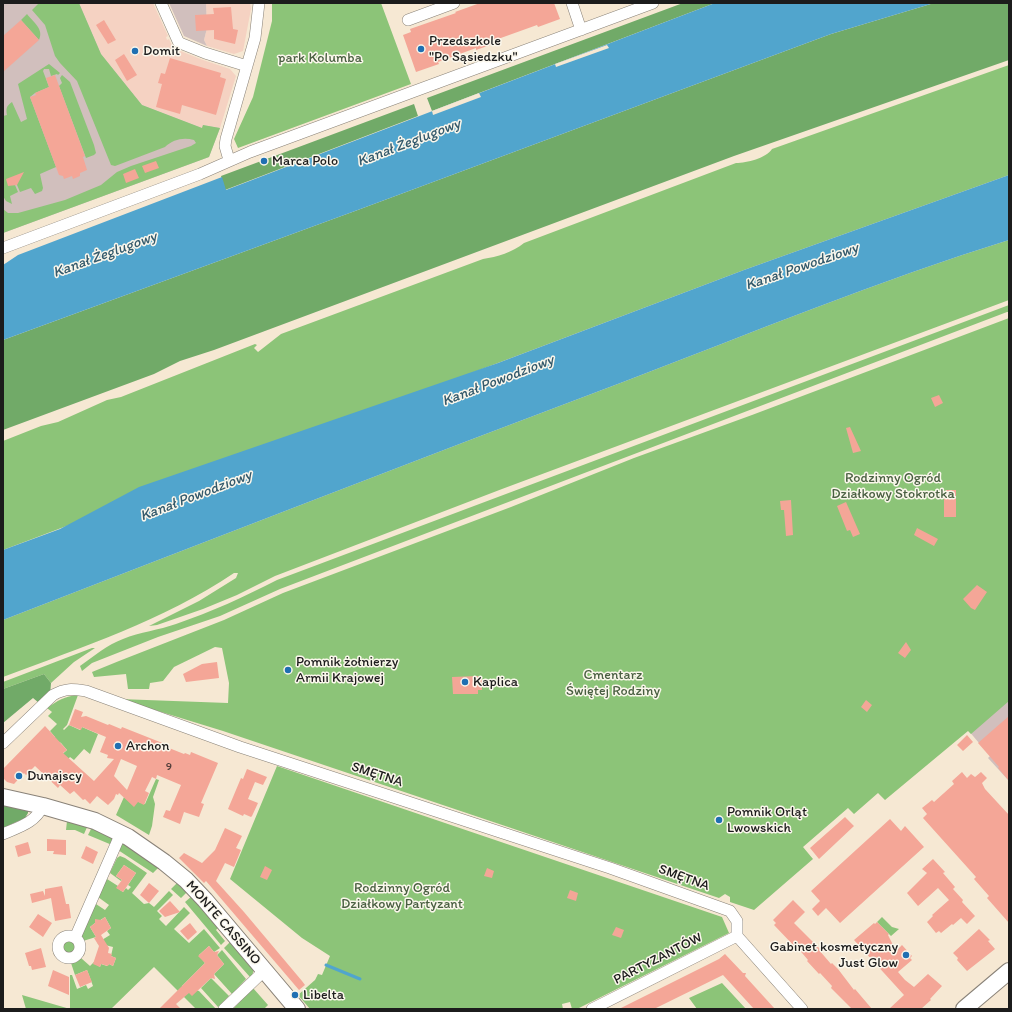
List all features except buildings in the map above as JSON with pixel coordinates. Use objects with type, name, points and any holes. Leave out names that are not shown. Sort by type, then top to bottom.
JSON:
[{"type":"street","points":[[161,3],[180,43],[205,53],[247,66]]},
{"type":"street","points":[[229,160],[225,146],[226,139],[255,38],[259,3]]},
{"type":"street","points":[[408,20],[429,7],[453,3]]},
{"type":"street","points":[[572,3],[581,30]]},
{"type":"street","points":[[3,248],[200,174],[229,160],[653,3]]},
{"type":"street","name":"SMĘTNA","points":[[3,743],[53,695],[63,690],[73,689],[96,694],[240,747],[610,868],[730,911],[737,921],[737,936]]},
{"type":"street","name":"MONTE CASSINO","points":[[3,797],[43,806],[95,821],[121,833],[164,862],[186,880],[205,900],[297,1009]]},
{"type":"street","points":[[3,834],[34,819],[40,813],[43,806]]},
{"type":"street","points":[[74,938],[121,833]]},
{"type":"street","points":[[737,936],[802,1009]]},
{"type":"street","name":"PARTYZANTÓW","points":[[592,1009],[737,936]]},
{"type":"street","points":[[224,1009],[264,971]]},
{"type":"street","points":[[964,1009],[1009,971]]},
{"type":"shaded area","points":[[3,3],[79,3],[101,54],[142,105],[202,128],[203,125],[220,128],[209,157],[3,233]]},
{"type":"shaded area","points":[[79,3],[153,3],[168,36],[166,37],[167,40],[169,39],[173,48],[230,69],[236,76],[220,128],[204,125],[202,128],[142,105],[101,54]]},
{"type":"shaded area","points":[[169,3],[206,3],[207,28],[204,40],[207,46],[184,36]]},
{"type":"shaded area","points":[[250,3],[251,9],[243,51],[234,54],[207,46],[204,40],[207,28],[206,4]]},
{"type":"shaded area","points":[[1009,695],[1009,781],[988,758],[990,756],[968,730]]},
{"type":"green space","points":[[39,3],[79,3],[101,54],[142,105],[202,128],[203,125],[220,128],[209,157],[3,233],[3,209],[8,213],[18,213],[65,200],[101,185],[117,172],[196,143],[194,140],[190,139],[179,139],[165,147],[115,166],[111,165],[77,81],[55,56],[45,25],[32,10]]},
{"type":"green space","name":"park Kolumba","points":[[272,3],[381,3],[411,84],[238,148],[234,139],[253,97],[272,21]]},
{"type":"green space","points":[[683,3],[715,3],[432,111],[427,98]]},
{"type":"green space","points":[[934,3],[1009,3],[1009,60],[734,156],[214,350],[180,361],[154,374],[3,430],[3,340],[831,34]]},
{"type":"green space","points":[[27,14],[39,29],[39,40],[21,20]]},
{"type":"green space","points":[[49,64],[60,73],[58,75],[51,76],[49,69],[44,69],[43,71],[49,87],[35,93],[30,97],[56,167],[40,174],[43,188],[42,191],[35,194],[31,188],[20,192],[17,185],[15,185],[18,192],[10,196],[12,204],[6,201],[3,196],[3,116],[7,115],[7,108],[12,102],[21,122],[27,119],[18,84]]},
{"type":"green space","points":[[1009,65],[1009,175],[744,270],[3,550],[3,441],[41,426],[58,422],[107,400],[121,397],[255,344],[257,345],[254,348],[258,352],[281,334],[483,259],[505,254],[524,243],[736,163],[756,159],[765,155],[772,149]]},
{"type":"green space","points":[[62,75],[70,82],[94,145],[96,153],[86,158],[59,86],[62,83],[60,78]]},
{"type":"green space","points":[[414,104],[418,116],[225,190],[221,176]]},
{"type":"green space","points":[[1009,240],[1009,300],[502,489],[275,576],[237,595],[203,609],[157,625],[149,626],[199,601],[236,578],[238,573],[234,573],[207,590],[151,619],[92,644],[3,677],[3,620],[390,470],[815,308],[911,273]]},
{"type":"green space","points":[[1009,305],[1009,312],[280,589],[220,616],[158,637],[92,663],[82,671],[80,666],[117,641],[189,619],[227,604],[277,580]]},
{"type":"green space","points":[[1009,318],[1009,701],[971,734],[968,731],[885,800],[878,793],[854,814],[848,808],[803,847],[813,859],[754,910],[730,902],[730,897],[725,894],[719,898],[223,731],[119,699],[228,703],[229,683],[222,648],[215,647],[174,667],[163,681],[150,683],[149,689],[128,689],[126,674],[94,677],[92,672],[224,620],[283,593],[511,507],[634,458]]},
{"type":"green space","points":[[95,648],[74,662],[51,683],[44,674],[3,689],[3,682]]},
{"type":"green space","points":[[44,674],[51,683],[50,695],[39,703],[33,698],[3,723],[3,689]]},
{"type":"green space","points":[[78,695],[67,725],[63,729],[64,730],[69,725],[80,730],[82,727],[98,734],[90,754],[84,749],[74,760],[70,757],[64,764],[58,758],[67,750],[61,743],[54,739],[55,737],[50,731],[57,724],[48,716],[52,712],[47,708],[61,699]]},
{"type":"green space","name":"Rodzinny Ogród Działkowy Partyzant","points":[[277,766],[722,917],[729,933],[577,1009],[572,1009],[570,1002],[562,1004],[563,1009],[310,1009],[298,995],[315,980],[318,974],[322,975],[330,956],[302,938],[230,879]]},
{"type":"green space","points":[[156,779],[159,780],[153,797],[155,804],[152,826],[149,835],[116,815],[124,797],[145,804]]},
{"type":"green space","points":[[3,802],[28,810],[28,813],[25,818],[3,828]]},
{"type":"green space","points":[[67,821],[88,825],[84,834],[75,830],[66,830]]},
{"type":"green space","points":[[92,827],[112,838],[112,845],[88,835]]},
{"type":"green space","points":[[122,844],[125,844],[160,866],[153,873],[118,850]]},
{"type":"green space","points":[[120,856],[147,873],[132,893],[144,904],[149,903],[154,907],[169,891],[173,895],[157,911],[162,916],[159,919],[166,926],[184,907],[190,913],[174,929],[189,943],[204,929],[220,948],[214,952],[209,946],[199,955],[205,963],[182,986],[199,991],[216,1009],[196,1009],[154,967],[111,1009],[70,1009],[70,975],[72,975],[77,989],[86,985],[88,989],[93,986],[87,970],[75,975],[71,963],[81,958],[90,966],[94,962],[98,963],[97,965],[100,967],[101,964],[107,966],[109,964],[113,966],[116,958],[111,956],[113,947],[97,943],[110,935],[107,931],[111,928],[105,917],[99,921],[96,920],[90,927],[96,937],[83,941],[81,935],[96,904],[105,910],[109,905],[98,897],[107,879],[118,886],[117,888],[123,892],[126,888],[128,890],[131,887],[128,885],[136,873],[124,865],[116,876],[122,880],[121,881],[110,873],[117,858]]},
{"type":"green space","points":[[178,882],[188,891],[181,898],[171,889]]},
{"type":"green space","points":[[192,896],[219,927],[216,930],[225,941],[221,945],[185,902]]},
{"type":"green space","points":[[882,917],[892,927],[899,929],[891,936],[877,922]]},
{"type":"green space","points":[[69,940],[74,942],[76,947],[74,952],[69,954],[64,952],[62,947],[64,942]]},
{"type":"green space","points":[[231,941],[254,969],[252,976],[250,977],[224,948]]},
{"type":"green space","points":[[222,950],[246,979],[232,994],[214,974],[224,964],[217,955]]},
{"type":"green space","points":[[211,978],[229,996],[218,1007],[201,988]]},
{"type":"green space","points":[[722,983],[746,1009],[697,1009],[689,998]]},
{"type":"green space","points":[[253,988],[268,1005],[264,1009],[233,1009]]},
{"type":"green space","points":[[22,995],[70,1009],[26,1009]]},
{"type":"water","name":"Kanał Żeglugowy","points":[[715,3],[934,3],[831,34],[3,340],[3,265],[18,255],[222,177],[226,190]]},
{"type":"water","name":"Kanał Powodziowy","points":[[1009,175],[1009,240],[911,273],[815,308],[390,470],[3,620],[3,550],[60,529],[139,487],[498,363],[744,270]]},
{"type":"pier","points":[[607,45],[609,48],[556,67],[555,64]]},
{"type":"pier","points":[[479,93],[481,97],[433,115],[432,111]]},
{"type":"waterway","points":[[326,965],[360,979]]},
{"type":"place","name":"Przedszkole \"Po Sąsiedzku\"","points":[[421,49]]},
{"type":"place","name":"Domit","points":[[135,51]]},
{"type":"place","name":"Marca Polo","points":[[264,161]]},
{"type":"place","name":"Pomnik żołnierzy Armii Krajowej","points":[[288,670]]},
{"type":"place","name":"Kaplica","points":[[465,682]]},
{"type":"place","name":"Archon","points":[[118,746]]},
{"type":"place","name":"Dunajscy","points":[[19,776]]},
{"type":"place","name":"Pomnik Orląt Lwowskich","points":[[719,820]]},
{"type":"place","name":"Gabinet kosmetyczny Just Glow","points":[[906,955]]},
{"type":"place","name":"Libelta","points":[[295,995]]},
{"type":"park label","name":"Rodzinny Ogród Działkowy Stokrotka","points":[[893,486]]},
{"type":"park label","name":"Cmentarz Świętej Rodziny","points":[[613,684]]}]
